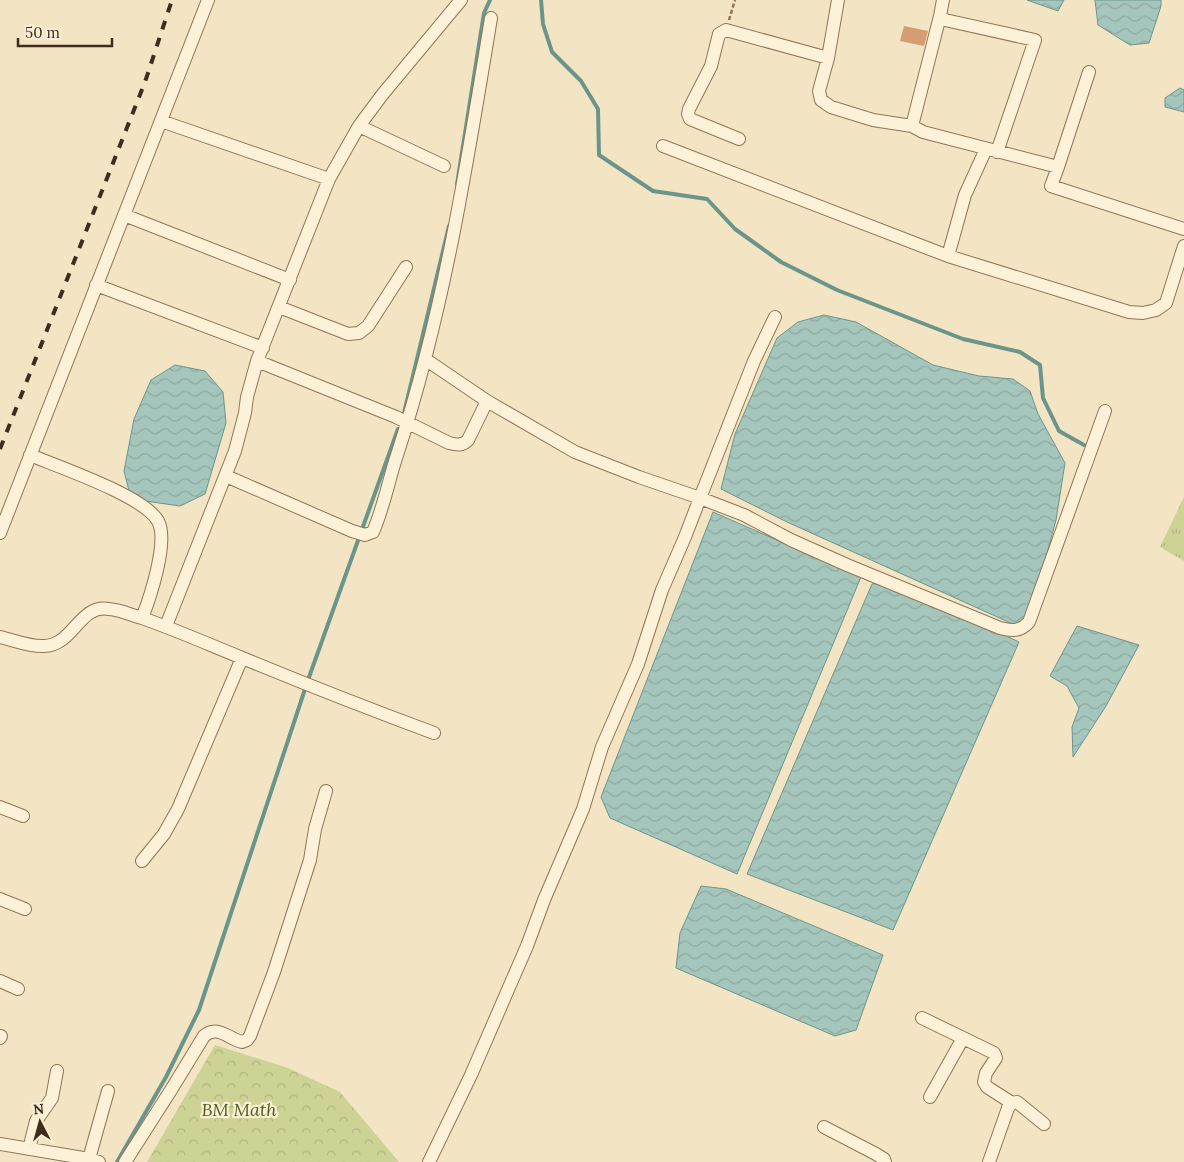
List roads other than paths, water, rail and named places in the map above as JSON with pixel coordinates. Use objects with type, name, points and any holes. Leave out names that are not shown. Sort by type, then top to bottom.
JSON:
[{"type":"street","points":[[0,533],[208,0]]},
{"type":"street","points":[[166,626],[226,476],[241,431],[247,397],[257,362],[329,179],[359,126],[382,95],[461,0]]},
{"type":"street","points":[[838,0],[828,58],[819,91],[821,100],[825,104],[831,108],[873,120],[912,126],[923,132],[1058,167]]},
{"type":"street","points":[[912,126],[940,16],[942,0]]},
{"type":"street","points":[[940,16],[944,20],[1035,40],[991,150],[965,195],[948,256]]},
{"type":"street","points":[[226,476],[362,534],[371,534],[374,529],[403,421],[426,359],[472,136],[491,18]]},
{"type":"street","points":[[739,140],[690,119],[688,114],[711,66],[718,34],[726,30],[828,58]]},
{"type":"street","points":[[1089,72],[1052,186],[1184,229]]},
{"type":"street","points":[[161,121],[329,179]]},
{"type":"street","points":[[359,126],[444,166]]},
{"type":"street","points":[[663,146],[948,256],[1129,312],[1143,313],[1156,310],[1166,303],[1184,246]]},
{"type":"street","points":[[124,215],[290,280]]},
{"type":"street","points":[[279,307],[348,334],[359,333],[368,326],[406,267]]},
{"type":"street","points":[[96,285],[263,348]]},
{"type":"street","points":[[429,1162],[527,946],[544,900],[583,809],[602,748],[638,664],[662,590],[685,537],[754,361],[775,318]]},
{"type":"street","points":[[426,359],[487,401],[575,452],[638,478],[700,498],[744,515],[791,540],[847,565],[1000,628],[1016,630],[1025,627],[1029,622],[1105,411]]},
{"type":"street","points":[[257,362],[403,421],[449,443],[463,444],[468,440],[487,401]]},
{"type":"street","points":[[30,455],[96,481],[149,509],[159,523],[161,539],[160,558],[150,598],[142,618]]},
{"type":"street","points":[[0,637],[45,646],[58,643],[67,637],[87,614],[97,608],[122,611],[166,626],[316,688],[434,733]]},
{"type":"street","points":[[142,861],[164,834],[178,809],[242,658]]},
{"type":"street","points":[[125,1162],[204,1036],[213,1031],[218,1031],[242,1042],[250,1036],[274,972],[310,860],[315,829],[326,791]]},
{"type":"street","points":[[0,807],[23,816]]},
{"type":"street","points":[[0,899],[25,909]]},
{"type":"street","points":[[0,981],[18,989]]},
{"type":"street","points":[[922,1018],[994,1052],[996,1058],[986,1074],[984,1082],[1012,1103],[1017,1102],[1044,1124]]},
{"type":"street","points":[[930,1097],[963,1038]]},
{"type":"street","points":[[29,1148],[36,1121],[52,1098],[57,1071]]},
{"type":"street","points":[[0,1144],[94,1160],[108,1091]]},
{"type":"street","points":[[989,1162],[1008,1108],[1012,1103]]},
{"type":"street","points":[[824,1127],[876,1154],[884,1159],[884,1162]]},
{"type":"water","points":[[1027,0],[1064,0],[1058,11]]},
{"type":"water","points":[[1095,0],[1161,0],[1161,6],[1149,43],[1130,45],[1098,25]]},
{"type":"water","points":[[1180,88],[1184,90],[1184,112],[1165,107],[1165,98]]},
{"type":"water","points":[[824,315],[856,322],[933,365],[979,376],[1013,379],[1030,391],[1038,414],[1065,463],[1056,520],[1030,616],[1015,625],[787,522],[721,489],[735,434],[777,338],[798,322]]},
{"type":"water","points":[[175,365],[205,371],[223,392],[226,423],[205,494],[180,506],[131,499],[124,471],[134,419],[151,380]]},
{"type":"water","points":[[713,512],[861,577],[737,874],[610,818],[601,797]]},
{"type":"water","points":[[887,580],[1019,642],[893,930],[747,874],[872,584]]},
{"type":"water","points":[[1077,626],[1139,645],[1106,706],[1073,757],[1072,727],[1079,708],[1067,686],[1050,676]]},
{"type":"water","points":[[701,886],[726,889],[883,955],[856,1030],[835,1036],[676,968],[680,933]]},
{"type":"waterway","points":[[457,184],[484,13],[490,0]]},
{"type":"waterway","points":[[541,0],[543,24],[552,52],[581,81],[598,109],[599,155],[653,191],[707,199],[735,229],[781,262],[837,290],[963,339],[1020,352],[1040,365],[1043,398],[1059,431],[1084,445]]},
{"type":"waterway","points":[[404,413],[449,226]]},
{"type":"waterway","points":[[117,1162],[166,1077],[199,1010],[308,680],[398,429]]},
{"type":"railway","points":[[0,449],[145,82],[172,0]]},
{"type":"park label","name":"BM Math","points":[[239,1109]]}]
